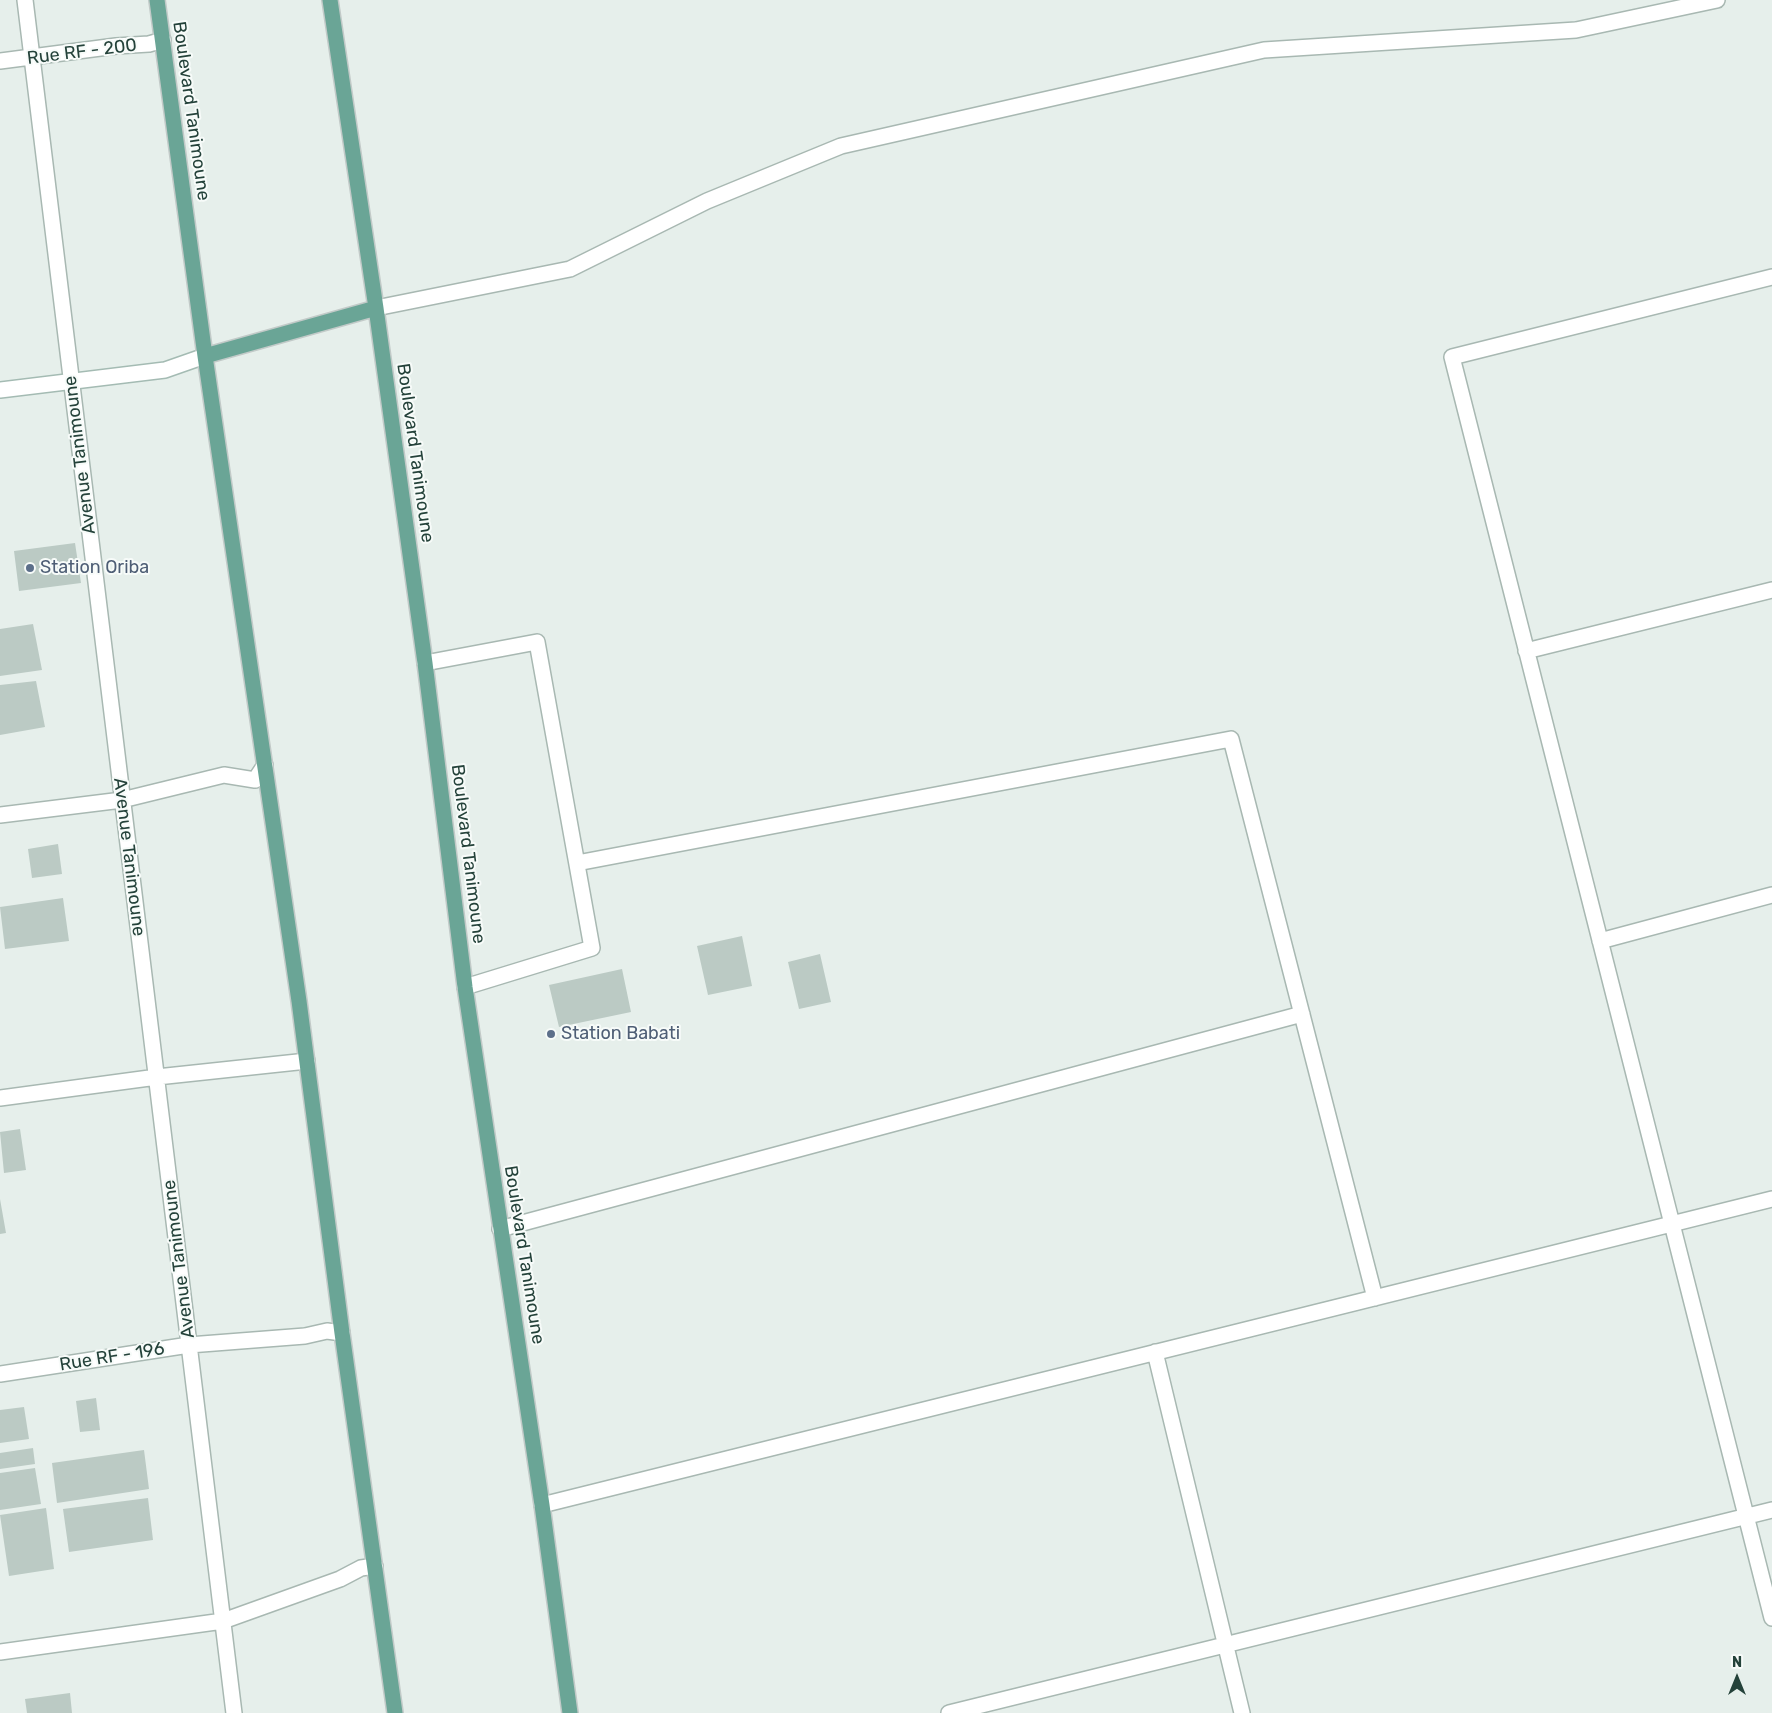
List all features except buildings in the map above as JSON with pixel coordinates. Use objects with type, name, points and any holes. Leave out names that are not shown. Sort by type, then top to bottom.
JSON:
[{"type":"main road","name":"Boulevard Tanimoune","points":[[157,0],[205,356],[307,1061],[342,1334],[395,1713]]},
{"type":"main road","name":"Boulevard Tanimoune","points":[[330,0],[376,308],[425,663],[466,987],[542,1505],[570,1713]]},
{"type":"main road","points":[[205,356],[376,308]]},
{"type":"street","name":"Avenue Tanimoune","points":[[25,0],[234,1713]]},
{"type":"street","points":[[376,308],[570,269],[707,201],[841,146],[1264,50],[1576,30],[1717,0]]},
{"type":"street","name":"Rue RF - 200","points":[[0,61],[116,46],[149,44],[163,40]]},
{"type":"street","points":[[1772,277],[1452,357],[1772,1618]]},
{"type":"street","points":[[0,390],[166,370],[205,356]]},
{"type":"street","points":[[1526,651],[1772,590]]},
{"type":"street","points":[[425,663],[537,642],[592,948],[466,987]]},
{"type":"street","points":[[576,863],[1231,739],[1375,1298]]},
{"type":"street","points":[[0,816],[122,800],[224,775],[255,780],[265,765]]},
{"type":"street","points":[[1600,941],[1772,895]]},
{"type":"street","points":[[500,1229],[1302,1014]]},
{"type":"street","points":[[0,1098],[307,1061]]},
{"type":"street","points":[[542,1505],[1772,1199]]},
{"type":"street","name":"Rue RF - 196","points":[[0,1374],[189,1345],[305,1336],[327,1331],[342,1334]]},
{"type":"street","points":[[1155,1352],[1242,1713]]},
{"type":"street","points":[[949,1713],[1772,1510]]},
{"type":"street","points":[[0,1652],[223,1621],[340,1579],[362,1568],[374,1566]]},
{"type":"place","name":"Station Oriba","points":[[30,568]]},
{"type":"place","name":"Station Babati","points":[[551,1034]]}]
